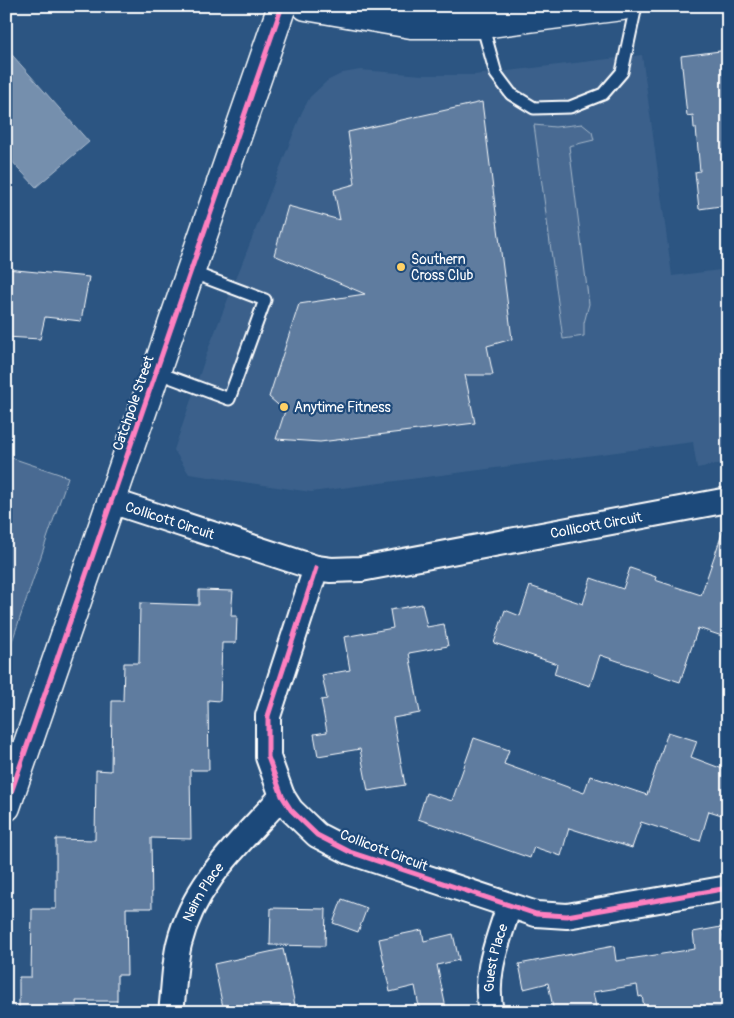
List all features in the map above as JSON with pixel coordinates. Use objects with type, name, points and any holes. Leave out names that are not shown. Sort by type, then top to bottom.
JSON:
[{"type":"street","name":"Catchpole Street","points":[[6,807],[282,6]]},
{"type":"street","points":[[306,6],[411,24],[482,24],[514,13],[622,6]]},
{"type":"street","name":"Collicott Circuit","points":[[111,501],[316,568],[331,570],[361,568],[728,500]]},
{"type":"street","name":"Collicott Circuit","points":[[316,568],[268,716],[268,757],[282,796],[291,810],[317,835],[350,852],[536,914],[567,916],[728,888]]},
{"type":"street","name":"Nairn Place","points":[[171,1012],[179,944],[192,904],[205,882],[282,796]]},
{"type":"street","name":"Guest Place","points":[[491,1012],[488,998],[490,964],[509,906]]},
{"type":"lane","points":[[482,24],[496,74],[511,94],[534,108],[570,107],[603,94],[622,72],[636,6]]},
{"type":"lane","points":[[156,372],[229,399],[264,304],[265,300],[190,272]]},
{"type":"shaded area","points":[[6,48],[89,142],[36,187],[6,155]]},
{"type":"shaded area","points":[[642,55],[672,276],[728,269],[728,462],[697,468],[693,442],[311,492],[189,474],[174,450],[209,347],[302,112],[310,97],[327,81],[343,73],[360,70],[423,75],[474,75]]},
{"type":"shaded area","points":[[582,124],[592,132],[594,140],[569,146],[589,304],[584,323],[584,336],[563,339],[534,125],[555,127]]},
{"type":"shaded area","points":[[6,456],[68,477],[6,659]]},
{"type":"building","points":[[728,50],[728,205],[699,209],[695,172],[700,171],[696,128],[694,128],[693,115],[687,116],[681,56]]},
{"type":"building","name":"Southern Cross Club","points":[[482,102],[512,339],[487,346],[493,375],[465,375],[475,423],[320,442],[276,439],[285,411],[269,397],[299,304],[365,294],[274,255],[288,206],[340,220],[334,190],[355,184],[348,132]]},
{"type":"building","points":[[6,269],[89,277],[81,321],[45,317],[40,339],[6,337]]},
{"type":"building","points":[[724,528],[728,529],[728,638],[698,628],[680,682],[600,655],[590,686],[554,674],[557,664],[494,643],[505,610],[520,616],[530,586],[583,604],[591,578],[623,589],[630,568],[656,577],[655,580],[701,595]]},
{"type":"building","points":[[199,590],[233,591],[231,616],[237,616],[236,643],[222,643],[220,701],[208,700],[209,770],[190,770],[191,839],[151,838],[152,908],[126,908],[127,975],[117,975],[117,1001],[76,1001],[77,1010],[19,1010],[19,977],[31,977],[32,909],[56,909],[56,839],[95,840],[96,770],[111,771],[112,701],[123,701],[124,663],[139,663],[140,603],[199,605]]},
{"type":"building","points":[[422,604],[427,627],[444,624],[448,646],[409,653],[420,713],[393,718],[405,785],[368,791],[360,749],[318,756],[314,734],[327,732],[321,700],[327,699],[322,675],[350,670],[344,637],[393,628],[390,610]]},
{"type":"building","points":[[668,732],[697,741],[691,757],[728,771],[728,817],[709,811],[700,841],[641,822],[632,848],[569,828],[561,856],[534,847],[530,858],[418,819],[426,793],[452,801],[474,738],[509,750],[504,764],[584,793],[590,776],[647,795]]},
{"type":"building","points":[[342,899],[367,908],[358,932],[333,923]]},
{"type":"building","points":[[271,908],[326,909],[325,946],[270,945]]},
{"type":"building","points":[[721,927],[724,944],[728,943],[728,1012],[645,1012],[642,996],[639,997],[637,985],[593,992],[597,1012],[554,1012],[548,983],[524,989],[519,964],[614,946],[616,961],[695,949],[693,932]]},
{"type":"building","points":[[422,930],[424,941],[453,934],[459,960],[437,965],[446,1008],[426,1012],[420,1012],[415,986],[390,992],[379,939]]},
{"type":"building","points":[[283,949],[295,1005],[265,1012],[224,1012],[214,964]]},
{"type":"cycle path","points":[[6,807],[282,6]]},
{"type":"cycle path","points":[[316,568],[268,716],[268,757],[282,796],[291,810],[317,835],[350,852],[536,914],[567,916],[728,888]]},
{"type":"place","name":"Southern Cross Club","points":[[401,267]]},
{"type":"place","name":"Anytime Fitness","points":[[284,407]]}]
